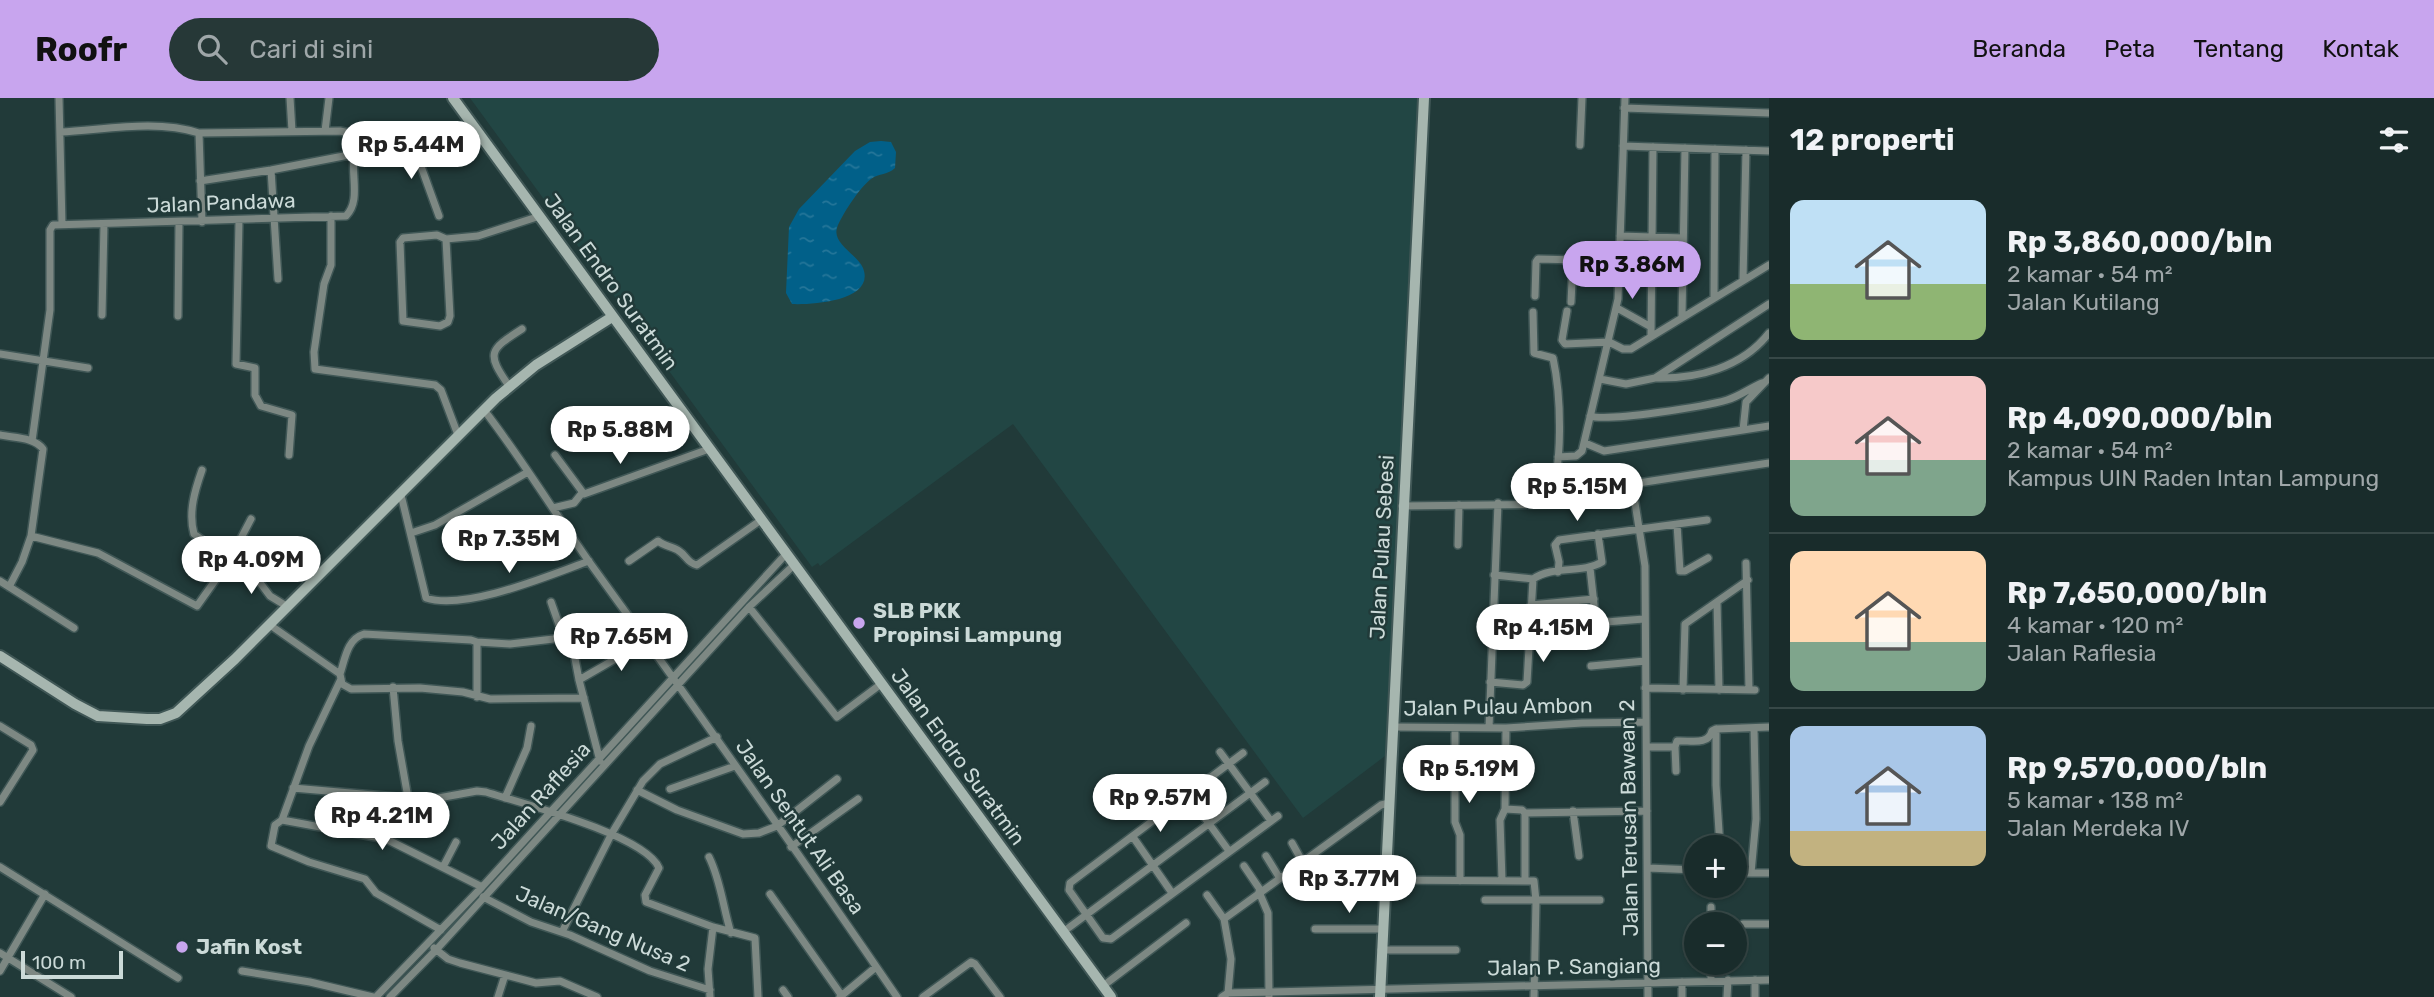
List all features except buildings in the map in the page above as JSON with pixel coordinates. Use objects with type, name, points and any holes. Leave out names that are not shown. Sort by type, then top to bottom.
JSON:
[{"type":"street","points":[[32,441],[50,310],[50,230],[53,226],[62,224],[59,98]]},
{"type":"street","points":[[290,98],[292,131]]},
{"type":"street","points":[[325,131],[329,98]]},
{"type":"street","name":"Jalan Endro Suratmin","points":[[453,98],[1111,997]]},
{"type":"street","name":"Jalan Pulau Sebesi","points":[[1380,993],[1424,98]]},
{"type":"street","points":[[1580,145],[1582,98]]},
{"type":"street","points":[[1558,457],[1578,456],[1585,443],[1617,308],[1625,98]]},
{"type":"street","points":[[1624,108],[1769,113]]},
{"type":"street","points":[[60,132],[94,131],[110,127],[176,127],[199,133],[340,131],[364,136],[482,138]]},
{"type":"street","points":[[199,133],[202,222]]},
{"type":"street","points":[[364,136],[354,154],[350,211],[346,216],[331,216],[331,265],[324,284],[314,352],[315,369],[435,385],[441,390],[458,435]]},
{"type":"street","points":[[410,136],[439,216]]},
{"type":"street","points":[[1623,146],[1769,151]]},
{"type":"street","points":[[1651,336],[1653,147]]},
{"type":"street","points":[[1682,316],[1685,148]]},
{"type":"street","points":[[1714,298],[1715,149]]},
{"type":"street","points":[[1743,280],[1746,150]]},
{"type":"street","points":[[200,181],[354,154]]},
{"type":"street","points":[[271,170],[278,279]]},
{"type":"street","name":"Jalan Pandawa","points":[[62,224],[239,221],[331,216]]},
{"type":"street","points":[[446,239],[450,316],[448,322],[440,326],[403,321],[401,239],[437,235],[446,239],[478,236],[540,216]]},
{"type":"street","points":[[239,221],[236,364],[255,368],[255,395],[261,406],[292,415],[289,454]]},
{"type":"street","points":[[178,316],[179,222]]},
{"type":"street","points":[[103,315],[104,224]]},
{"type":"street","points":[[1620,236],[1683,238]]},
{"type":"street","points":[[1535,296],[1538,259],[1619,261]]},
{"type":"street","points":[[1572,302],[1573,261]]},
{"type":"street","points":[[1567,311],[1562,340],[1565,344],[1609,342],[1623,349],[1631,349],[1769,265]]},
{"type":"street","points":[[1655,378],[1769,304]]},
{"type":"street","points":[[1617,308],[1651,327]]},
{"type":"street","points":[[1533,312],[1534,353],[1550,356],[1554,360],[1559,422],[1558,457],[1548,503]]},
{"type":"street","points":[[0,656],[75,705],[98,716],[137,719],[169,717],[197,696],[270,625],[509,386],[536,365],[612,317]]},
{"type":"street","points":[[509,386],[497,369],[494,353],[498,345],[522,329]]},
{"type":"street","points":[[1600,379],[1626,384],[1712,372],[1724,368],[1759,345],[1769,333]]},
{"type":"street","points":[[0,354],[88,368]]},
{"type":"street","points":[[1668,369],[1673,378]]},
{"type":"street","points":[[1590,416],[1623,416],[1728,400],[1768,380]]},
{"type":"street","points":[[1743,430],[1746,402],[1768,380]]},
{"type":"street","name":"Jalan Sentut Ali Basa","points":[[484,410],[589,561],[717,737],[897,997]]},
{"type":"street","points":[[1585,443],[1604,451],[1769,426]]},
{"type":"street","points":[[0,435],[32,441],[40,444],[43,449],[31,536],[9,587]]},
{"type":"street","points":[[553,509],[574,503],[582,493],[709,449]]},
{"type":"street","points":[[555,455],[582,493]]},
{"type":"street","points":[[1402,506],[1568,502],[1577,489],[1632,484],[1769,463]]},
{"type":"street","points":[[202,470],[193,499],[192,528],[199,538],[258,580],[270,596],[288,607]]},
{"type":"street","points":[[411,533],[435,525],[528,472]]},
{"type":"street","name":"Jalan Terusan Bawean 2","points":[[1632,484],[1645,566],[1648,997]]},
{"type":"street","points":[[401,495],[426,598],[443,600],[495,594],[589,561]]},
{"type":"street","points":[[1489,728],[1498,503]]},
{"type":"street","points":[[1458,545],[1459,505]]},
{"type":"street","points":[[31,536],[98,553],[194,606],[200,605],[229,561],[251,519]]},
{"type":"street","points":[[629,561],[658,541],[664,547],[678,549],[690,564],[697,565],[761,520]]},
{"type":"street","points":[[1558,572],[1556,541],[1707,520]]},
{"type":"street","points":[[1676,524],[1680,571],[1685,571],[1708,558]]},
{"type":"street","points":[[1494,575],[1533,579],[1538,575],[1590,568],[1602,562],[1598,534]]},
{"type":"street","points":[[677,681],[786,554]]},
{"type":"street","points":[[1645,688],[1752,690],[1746,563]]},
{"type":"street","points":[[677,681],[794,565]]},
{"type":"street","points":[[1590,568],[1596,623]]},
{"type":"street","points":[[1490,682],[1526,684],[1533,579]]},
{"type":"street","points":[[1683,690],[1684,626],[1748,580]]},
{"type":"street","points":[[0,581],[74,628]]},
{"type":"street","points":[[1531,605],[1594,599]]},
{"type":"street","points":[[551,602],[563,636]]},
{"type":"street","points":[[1717,602],[1720,690]]},
{"type":"street","points":[[749,607],[837,717],[881,684]]},
{"type":"street","points":[[1530,628],[1644,619]]},
{"type":"street","points":[[270,625],[340,676],[346,688],[393,687],[463,692],[490,699],[584,698]]},
{"type":"street","points":[[441,930],[376,893],[365,879],[309,862],[274,848],[271,844],[275,825],[282,820],[309,746],[354,639],[364,634],[510,644],[571,637],[579,680],[601,762]]},
{"type":"street","points":[[579,680],[648,640]]},
{"type":"street","points":[[477,642],[477,697]]},
{"type":"street","points":[[1591,666],[1645,661]]},
{"type":"street","name":"Jalan Raflesia","points":[[390,997],[470,905],[482,887],[677,681]]},
{"type":"street","points":[[393,687],[398,741],[411,803],[477,792],[555,812],[612,833],[630,843],[657,864],[657,872],[645,895],[646,902],[713,928],[755,938],[758,997]]},
{"type":"street","name":"Jalan Pulau Ambon","points":[[1393,727],[1506,728],[1646,722]]},
{"type":"street","points":[[0,726],[31,745],[33,750],[1,799]]},
{"type":"street","points":[[505,799],[527,748],[531,726]]},
{"type":"street","points":[[1675,771],[1677,741],[1707,740],[1716,729],[1769,727]]},
{"type":"street","points":[[1455,728],[1455,822],[1460,832],[1460,881]]},
{"type":"street","points":[[1502,880],[1500,820],[1505,809],[1506,728]]},
{"type":"street","points":[[1751,873],[1756,819],[1754,728]]},
{"type":"street","points":[[1716,729],[1719,835]]},
{"type":"street","points":[[562,932],[637,790],[660,764],[717,737]]},
{"type":"street","points":[[1647,747],[1675,747]]},
{"type":"street","points":[[1220,752],[1271,821]]},
{"type":"street","points":[[1243,753],[1068,884],[1069,890],[1085,916],[1103,938],[1109,940],[1278,816]]},
{"type":"street","points":[[670,789],[735,766]]},
{"type":"street","points":[[637,790],[677,810],[743,834],[759,833],[777,826],[837,779]]},
{"type":"street","points":[[1063,932],[1265,782]]},
{"type":"street","points":[[293,788],[408,798]]},
{"type":"street","points":[[1188,795],[1228,851]]},
{"type":"street","points":[[791,847],[858,799]]},
{"type":"street","points":[[1224,919],[1381,805],[1389,803]]},
{"type":"street","points":[[1505,809],[1522,810],[1525,813],[1573,810],[1647,811]]},
{"type":"street","points":[[1573,810],[1579,856]]},
{"type":"street","name":"Jalan Raflesia","points":[[374,997],[432,946],[441,930],[483,897],[555,812]]},
{"type":"street","points":[[1525,813],[1529,880],[1536,901],[1534,997]]},
{"type":"street","points":[[282,820],[377,836],[482,887]]},
{"type":"street","points":[[1133,837],[1172,893]]},
{"type":"street","points":[[443,867],[456,842]]},
{"type":"street","points":[[1292,843],[1302,861]]},
{"type":"street","points":[[1266,856],[1279,877]]},
{"type":"street","points":[[709,858],[719,882],[731,933]]},
{"type":"street","points":[[1244,866],[1260,892],[1268,913],[1269,995]]},
{"type":"street","points":[[0,867],[178,978]]},
{"type":"street","points":[[1648,867],[1684,869]]},
{"type":"street","points":[[1747,873],[1769,873]]},
{"type":"street","points":[[1385,880],[1529,880]]},
{"type":"street","points":[[0,971],[45,894]]},
{"type":"street","points":[[770,894],[841,996],[876,967]]},
{"type":"street","points":[[1207,895],[1224,919],[1231,959],[1225,995]]},
{"type":"street","name":"Jalan/Gang Nusa 2","points":[[483,897],[530,922],[562,932],[650,971],[710,993]]},
{"type":"street","points":[[1485,900],[1600,900]]},
{"type":"street","points":[[1711,907],[1711,912]]},
{"type":"street","points":[[1103,986],[1186,923]]},
{"type":"street","points":[[1747,924],[1769,924]]},
{"type":"street","points":[[710,993],[708,969],[713,928]]},
{"type":"street","points":[[1315,929],[1383,929]]},
{"type":"street","points":[[432,946],[448,959],[460,963],[543,984],[560,981],[597,997]]},
{"type":"street","points":[[1381,950],[1456,950]]},
{"type":"street","points":[[0,953],[71,997]]},
{"type":"street","points":[[923,997],[973,962],[1000,997]]},
{"type":"street","points":[[242,971],[310,982],[374,997]]},
{"type":"street","points":[[498,997],[505,975]]},
{"type":"street","points":[[1712,975],[1712,981]]},
{"type":"street","points":[[1727,997],[1728,980]]},
{"type":"street","points":[[1755,980],[1755,997]]},
{"type":"street","name":"Jalan P. Sangiang","points":[[1225,995],[1380,993],[1535,984],[1769,980]]},
{"type":"street","points":[[1682,982],[1682,997]]},
{"type":"street","points":[[570,997],[573,987]]},
{"type":"shaded area","points":[[470,98],[1421,98],[1389,753],[1303,818],[1013,424],[820,566],[818,563],[812,567]]},
{"type":"water","points":[[870,142],[891,142],[896,152],[895,168],[867,183],[842,216],[836,234],[863,268],[864,279],[860,288],[839,299],[792,304],[786,293],[789,227],[799,209],[855,151]]},
{"type":"place","name":"SLB PKK Propinsi Lampung","points":[[859,623]]},
{"type":"place","name":"Jafin Kost","points":[[182,947]]}]
